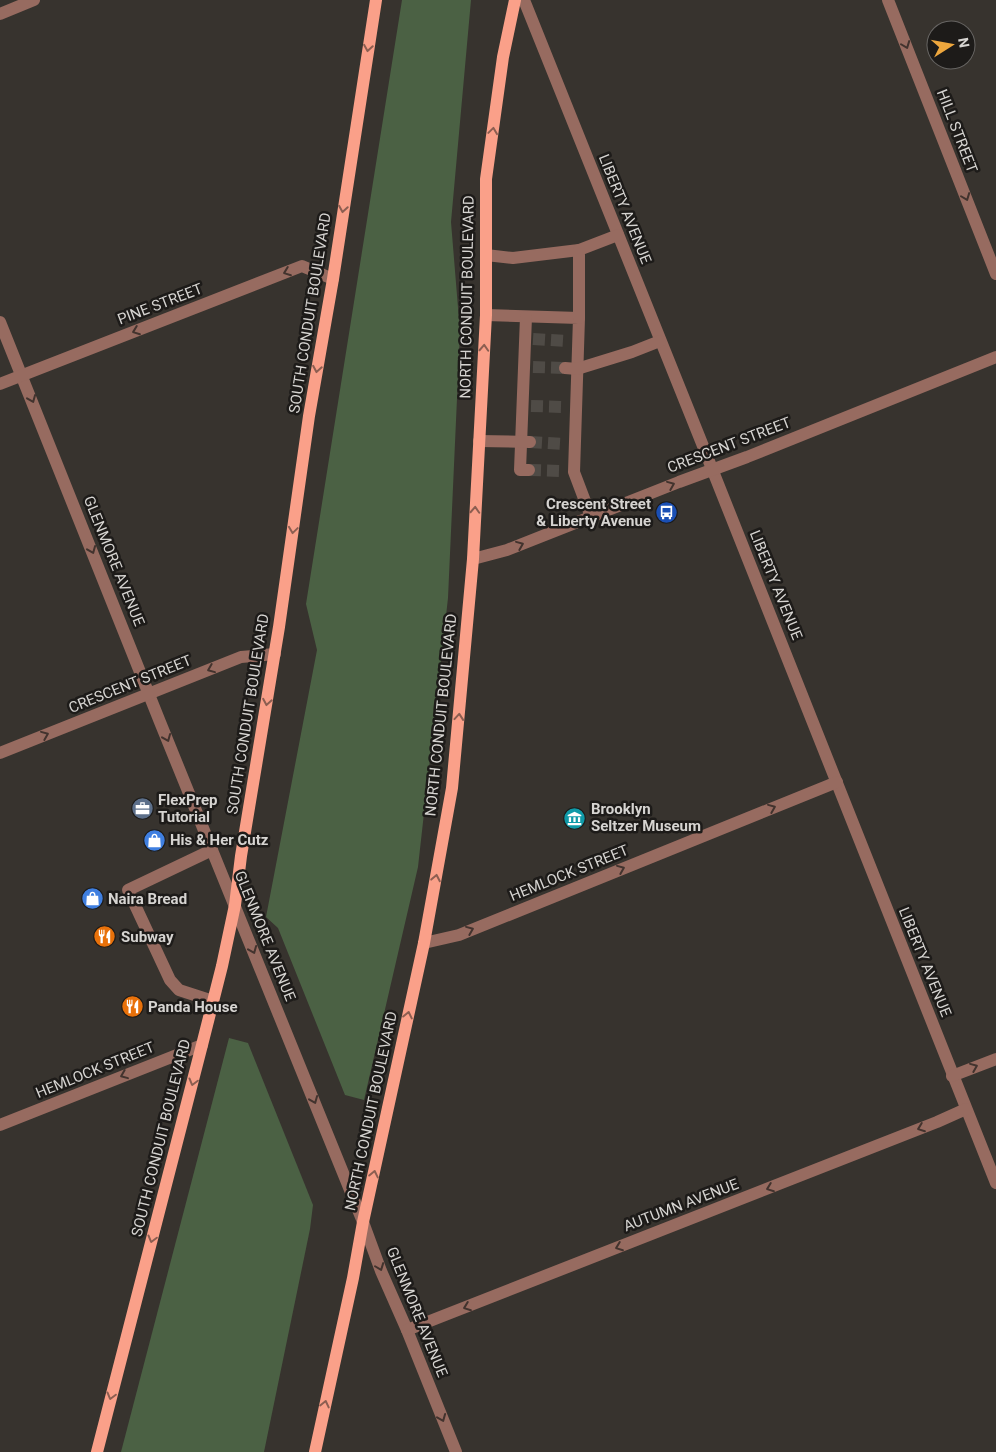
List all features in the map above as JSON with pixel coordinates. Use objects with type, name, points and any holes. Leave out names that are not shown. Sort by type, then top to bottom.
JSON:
[{"type":"main road","name":"SOUTH CONDUIT BOULEVARD","points":[[97,1452],[202,1045],[235,905],[242,846],[275,654],[309,416],[333,278],[376,0]]},
{"type":"main road","name":"NORTH CONDUIT BOULEVARD","points":[[315,1452],[424,943],[452,788],[473,558],[486,316],[486,179],[503,57],[515,0]]},
{"type":"street","points":[[0,14],[34,0]]},
{"type":"street","name":"LIBERTY AVENUE","points":[[524,0],[996,1183]]},
{"type":"street","name":"HILL STREET","points":[[888,0],[996,274]]},
{"type":"street","points":[[486,255],[513,258],[579,250],[618,236]]},
{"type":"street","points":[[579,250],[579,318],[572,341],[568,471],[591,517]]},
{"type":"street","name":"PINE STREET","points":[[0,384],[302,266],[333,278]]},
{"type":"street","points":[[486,316],[579,318]]},
{"type":"street","points":[[526,317],[529,339],[526,442],[520,470],[529,470]]},
{"type":"street","name":"GLENMORE AVENUE","points":[[0,322],[364,1222],[381,1271],[456,1452]]},
{"type":"street","points":[[571,369],[632,352],[660,341]]},
{"type":"street","name":"CRESCENT STREET","points":[[473,558],[507,550],[747,457],[996,357]]},
{"type":"street","points":[[479,440],[526,442]]},
{"type":"street","name":"CRESCENT STREET","points":[[0,753],[240,658],[275,654]]},
{"type":"street","name":"HEMLOCK STREET","points":[[424,943],[459,934],[836,782]]},
{"type":"street","points":[[212,850],[128,890],[170,980],[179,990],[213,1001]]},
{"type":"street","name":"HEMLOCK STREET","points":[[0,1126],[202,1045]]},
{"type":"street","points":[[952,1076],[996,1059]]},
{"type":"street","name":"AUTUMN AVENUE","points":[[407,1330],[966,1109]]},
{"type":"green space","points":[[402,0],[471,0],[451,222],[460,332],[448,598],[418,867],[364,1100],[345,1095],[278,928],[266,917],[317,650],[306,604]]},
{"type":"green space","points":[[229,1038],[248,1043],[313,1205],[310,1229],[264,1452],[121,1452]]},
{"type":"tunnel","points":[[533,339],[566,341]]},
{"type":"tunnel","points":[[533,367],[565,368]]},
{"type":"tunnel","points":[[531,406],[565,407]]},
{"type":"tunnel","points":[[530,442],[563,444]]},
{"type":"tunnel","points":[[529,470],[562,471]]},
{"type":"place","name":"Crescent Street & Liberty Avenue","points":[[667,513]]},
{"type":"place","name":"FlexPrep Tutorial","points":[[142,809]]},
{"type":"place","name":"Brooklyn Seltzer Museum","points":[[575,818]]},
{"type":"place","name":"His & Her Cutz","points":[[154,840]]},
{"type":"place","name":"Naira Bread","points":[[92,899]]},
{"type":"place","name":"Subway","points":[[105,937]]},
{"type":"place","name":"Panda House","points":[[132,1007]]}]
